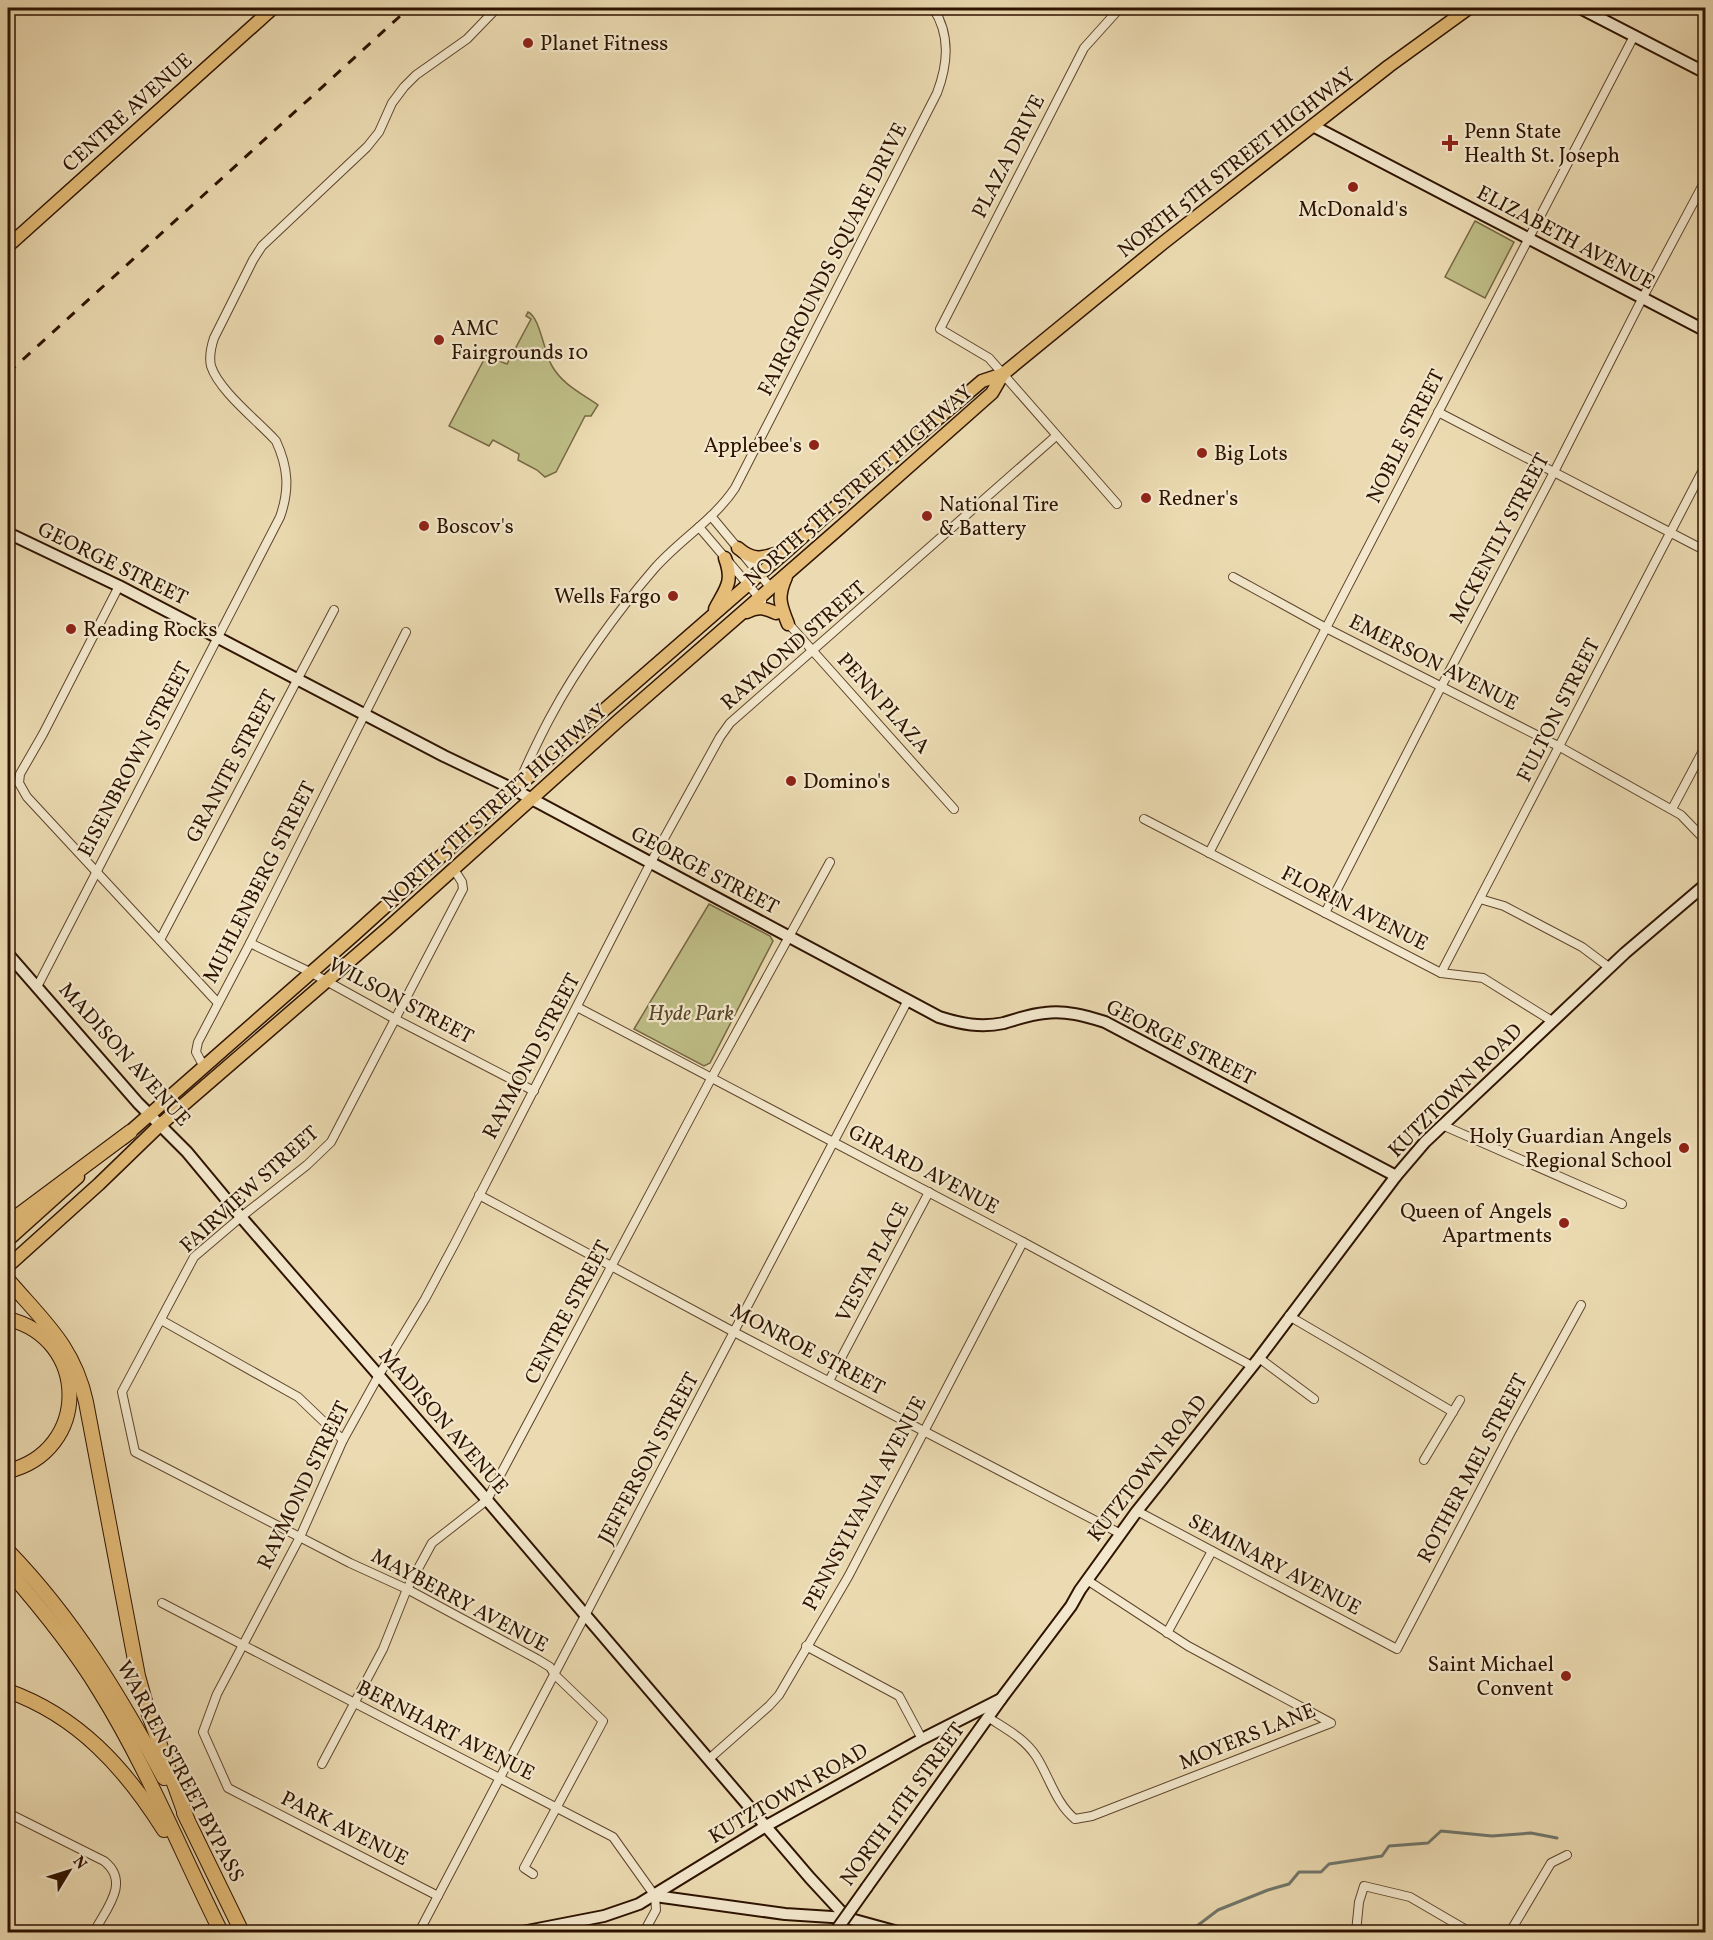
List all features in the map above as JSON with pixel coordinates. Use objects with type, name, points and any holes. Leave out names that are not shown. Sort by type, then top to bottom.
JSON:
[{"type":"highway","points":[[8,1223],[130,1132]]},
{"type":"highway","points":[[8,1280],[64,1345],[78,1370],[86,1401],[138,1676],[148,1712],[187,1819]]},
{"type":"highway","points":[[8,1319],[35,1330],[51,1345],[66,1370],[70,1391],[66,1420],[56,1440],[35,1460],[8,1471]]},
{"type":"highway","name":"WARREN STREET BYPASS","points":[[8,1551],[60,1610],[97,1661],[136,1725],[187,1819],[242,1932]]},
{"type":"highway","name":"WARREN STREET BYPASS","points":[[8,1570],[54,1625],[99,1689],[140,1763],[221,1932]]},
{"type":"highway","points":[[8,1691],[38,1703],[61,1716],[104,1751],[145,1800],[195,1880]]},
{"type":"main road","name":"CENTRE AVENUE","points":[[8,246],[273,8]]},
{"type":"main road","name":"NORTH 5TH STREET HIGHWAY","points":[[8,1266],[160,1125],[288,1016],[530,799],[992,393],[1003,374],[1163,243],[1469,8]]},
{"type":"main road","name":"NORTH 5TH STREET HIGHWAY","points":[[8,1240],[856,488],[982,381],[1003,374]]},
{"type":"main road","points":[[738,548],[748,556],[758,558],[790,548]]},
{"type":"main road","points":[[711,617],[729,586],[730,575],[726,558]]},
{"type":"main road","points":[[787,574],[779,597],[788,624]]},
{"type":"main road","points":[[735,619],[758,608],[765,608],[776,613]]},
{"type":"street","name":"EISENBROWN STREET","points":[[37,987],[284,506],[285,463],[281,452],[276,441],[224,389],[211,366],[213,338],[262,246],[367,147],[379,132],[392,103],[409,81],[466,39],[497,8]]},
{"type":"street","name":"FAIRGROUNDS SQUARE DRIVE","points":[[515,790],[572,679],[629,600],[655,567],[711,516],[735,488],[937,93],[946,64],[946,47],[945,35],[933,8]]},
{"type":"street","name":"PLAZA DRIVE","points":[[1003,374],[989,358],[940,329],[1084,48],[1120,8]]},
{"type":"street","points":[[1580,8],[1706,73]]},
{"type":"street","name":"NOBLE STREET","points":[[1209,853],[1634,36]]},
{"type":"street","name":"ELIZABETH AVENUE","points":[[1313,126],[1706,332]]},
{"type":"street","name":"MCKENTLY STREET","points":[[1325,913],[1706,179]]},
{"type":"street","points":[[1003,374],[1117,504]]},
{"type":"street","points":[[1438,412],[1706,551]]},
{"type":"street","name":"RAYMOND STREET","points":[[236,1792],[228,1788],[203,1732],[217,1694],[300,1537],[343,1440],[425,1299],[650,864],[725,729],[1056,436]]},
{"type":"street","name":"FULTON STREET","points":[[1442,973],[1706,464]]},
{"type":"street","points":[[711,516],[771,588]]},
{"type":"street","points":[[699,527],[759,598]]},
{"type":"street","name":"GEORGE STREET","points":[[8,533],[119,586],[444,756],[515,790],[939,1017],[973,1026],[1002,1023],[1047,1012],[1075,1014],[1105,1022],[1396,1176]]},
{"type":"street","name":"EMERSON AVENUE","points":[[1233,577],[1326,628],[1560,747],[1672,809],[1688,820],[1706,841]]},
{"type":"street","points":[[119,586],[20,774],[19,783],[27,797],[218,1003]]},
{"type":"street","name":"PENN PLAZA","points":[[759,598],[814,651],[954,808]]},
{"type":"street","name":"GRANITE STREET","points":[[160,940],[334,610]]},
{"type":"street","name":"MUHLENBERG STREET","points":[[204,1067],[197,1057],[196,1047],[406,632]]},
{"type":"street","points":[[1672,809],[1706,746]]},
{"type":"street","name":"FLORIN AVENUE","points":[[1144,819],[1442,973],[1483,978],[1552,1021]]},
{"type":"street","name":"CENTRE STREET","points":[[322,1764],[382,1649],[407,1590],[432,1543],[487,1500],[712,1077],[830,862]]},
{"type":"street","name":"FAIRVIEW STREET","points":[[160,1465],[135,1452],[122,1392],[194,1257],[327,1148],[463,889],[462,882],[453,868]]},
{"type":"street","name":"KUTZTOWN ROAD","points":[[522,1932],[604,1916],[639,1904],[766,1826],[922,1739],[1001,1699],[1071,1606],[1137,1511],[1255,1362],[1396,1176],[1442,1125],[1552,1021],[1625,953],[1706,884]]},
{"type":"street","points":[[1480,899],[1504,906],[1582,947],[1610,968]]},
{"type":"street","name":"WILSON STREET","points":[[250,943],[310,972],[534,1091]]},
{"type":"street","name":"MADISON AVENUE","points":[[8,954],[150,1114],[187,1152],[810,1878],[847,1917]]},
{"type":"street","name":"JEFFERSON STREET","points":[[419,1932],[908,1000]]},
{"type":"street","name":"GIRARD AVENUE","points":[[577,1007],[1255,1362],[1314,1400]]},
{"type":"street","points":[[1442,1125],[1622,1204]]},
{"type":"street","name":"VESTA PLACE","points":[[829,1381],[929,1192]]},
{"type":"street","name":"MONROE STREET","points":[[479,1195],[734,1332],[1120,1534]]},
{"type":"street","name":"PENNSYLVANIA AVENUE","points":[[709,1759],[779,1695],[848,1577],[1023,1242]]},
{"type":"street","name":"ROTHER MEL STREET","points":[[1397,1649],[1511,1432],[1581,1305]]},
{"type":"street","points":[[1289,1316],[1453,1412]]},
{"type":"street","points":[[161,1320],[298,1397],[343,1440]]},
{"type":"street","points":[[1424,1460],[1460,1400]]},
{"type":"street","name":"MAYBERRY AVENUE","points":[[160,1465],[407,1590],[537,1659],[550,1667],[555,1675],[603,1721],[524,1868],[533,1874]]},
{"type":"street","name":"SEMINARY AVENUE","points":[[1137,1511],[1397,1649]]},
{"type":"street","points":[[1167,1633],[1212,1551]]},
{"type":"street","name":"MOYERS LANE","points":[[988,1718],[1018,1737],[1029,1748],[1041,1764],[1064,1807],[1076,1819],[1092,1816],[1331,1723],[1167,1633],[1087,1580]]},
{"type":"street","name":"BERNHART AVENUE","points":[[162,1603],[613,1837],[655,1896]]},
{"type":"street","points":[[806,1646],[899,1696],[922,1739]]},
{"type":"street","name":"NORTH 11TH STREET","points":[[835,1932],[1001,1699]]},
{"type":"street","name":"PARK AVENUE","points":[[236,1792],[438,1896]]},
{"type":"street","points":[[8,1814],[110,1866],[117,1882],[116,1890],[94,1932]]},
{"type":"street","points":[[1510,1932],[1551,1863],[1567,1855]]},
{"type":"street","points":[[1356,1932],[1359,1902],[1364,1886],[1410,1897],[1470,1932]]},
{"type":"street","points":[[644,1932],[656,1910],[655,1896],[786,1914],[847,1917],[898,1932]]},
{"type":"green space","points":[[1475,221],[1514,242],[1485,298],[1445,277]]},
{"type":"green space","points":[[528,312],[536,321],[549,360],[556,373],[598,405],[591,416],[585,416],[556,472],[545,477],[518,460],[519,454],[493,440],[489,446],[449,426],[487,354],[507,364],[531,319],[526,316]]},
{"type":"green space","name":"Hyde Park","points":[[709,904],[770,936],[773,941],[710,1063],[704,1066],[634,1029]]},
{"type":"waterway","points":[[1189,1932],[1218,1910],[1289,1884],[1299,1872],[1321,1872],[1329,1864],[1382,1856],[1389,1846],[1428,1843],[1441,1831],[1492,1836],[1531,1833],[1557,1838]]},
{"type":"railway","points":[[8,373],[409,8]]},
{"type":"place","name":"Planet Fitness","points":[[528,43]]},
{"type":"place","name":"Penn State Health St. Joseph","points":[[1450,143]]},
{"type":"place","name":"McDonald's","points":[[1353,187]]},
{"type":"place","name":"AMC Fairgrounds 10","points":[[439,340]]},
{"type":"place","name":"Applebee's","points":[[814,445]]},
{"type":"place","name":"Big Lots","points":[[1202,453]]},
{"type":"place","name":"Redner's","points":[[1146,498]]},
{"type":"place","name":"National Tire & Battery","points":[[927,516]]},
{"type":"place","name":"Boscov's","points":[[424,526]]},
{"type":"place","name":"Wells Fargo","points":[[673,596]]},
{"type":"place","name":"Reading Rocks","points":[[71,629]]},
{"type":"place","name":"Domino's","points":[[791,781]]},
{"type":"place","name":"Holy Guardian Angels Regional School","points":[[1684,1148]]},
{"type":"place","name":"Queen of Angels Apartments","points":[[1564,1223]]},
{"type":"place","name":"Saint Michael Convent","points":[[1566,1676]]}]
